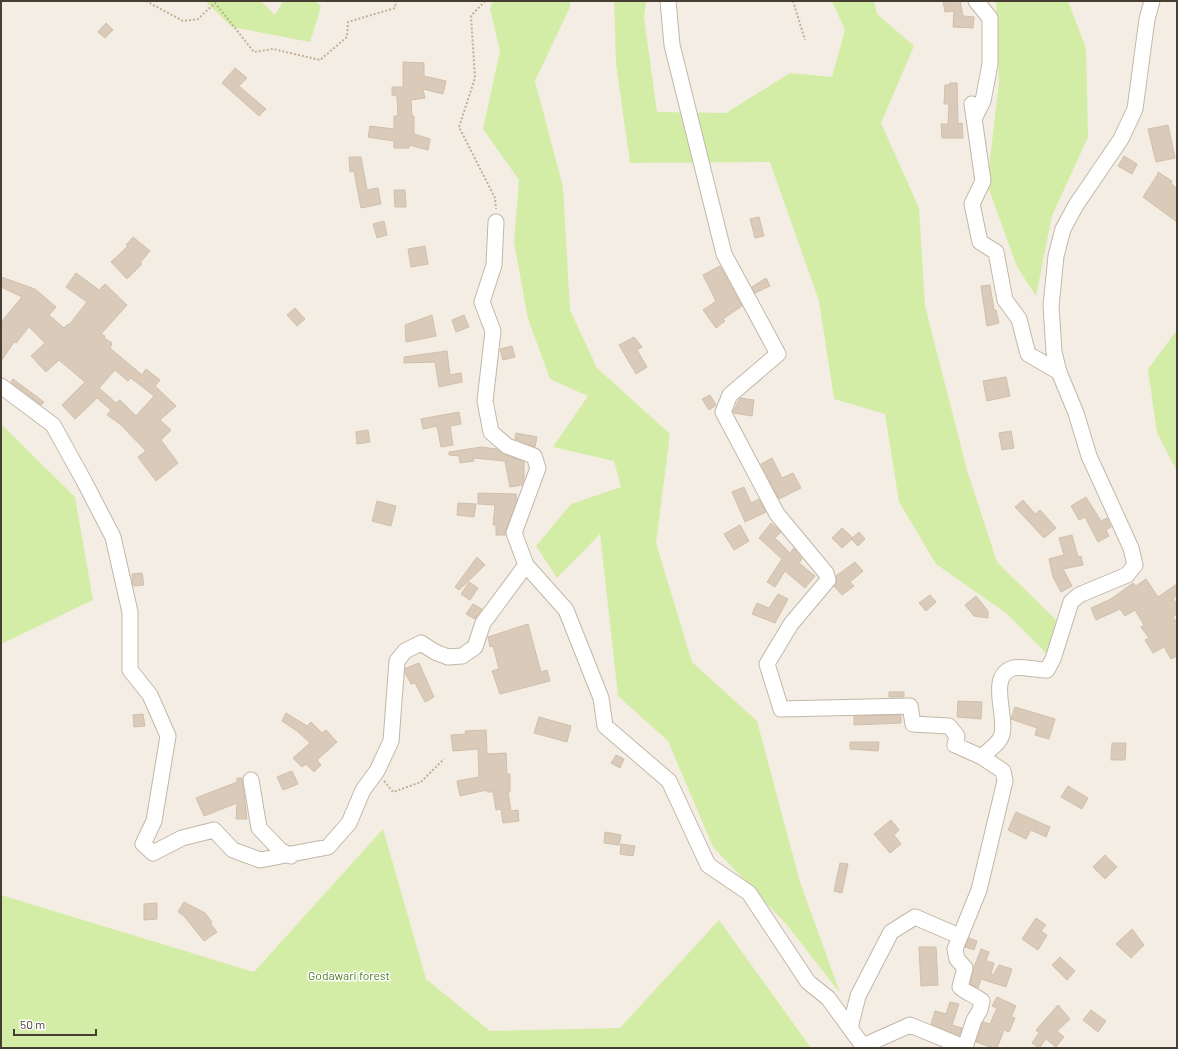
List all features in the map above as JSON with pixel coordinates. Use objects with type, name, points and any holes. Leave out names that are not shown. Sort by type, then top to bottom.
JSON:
[{"type":"street","points":[[496,222],[494,265],[482,302],[493,331],[485,401],[491,432],[507,446],[534,456],[538,468],[514,533],[526,565],[566,610],[601,698],[605,726],[669,781],[708,865],[749,893],[808,982],[828,998],[863,1046],[910,1025],[965,1047],[974,1020],[980,1010],[982,1001],[975,995],[964,991],[960,986],[964,968],[957,959],[955,949],[979,890],[1005,781],[1003,771],[982,756],[955,745],[957,736],[949,726],[913,724],[910,706],[781,709],[767,664],[791,624],[828,580],[826,573],[777,514],[723,412],[730,395],[778,354],[724,254],[672,45],[668,1]]},
{"type":"street","points":[[974,119],[984,101],[990,64],[990,18],[976,1]]},
{"type":"street","points":[[982,756],[1000,739],[1002,727],[999,686],[1005,672],[1014,667],[1047,670],[1053,659],[1071,602],[1079,595],[1127,575],[1135,565],[1131,548],[1088,456],[1076,413],[1059,372],[1054,352],[1051,306],[1056,256],[1063,229],[1076,205],[1121,139],[1135,109],[1147,19],[1152,1]]},
{"type":"street","points":[[972,104],[983,181],[972,204],[980,242],[996,252],[1005,300],[1019,319],[1028,354],[1059,372]]},
{"type":"street","points":[[1,386],[53,426],[84,481],[113,538],[130,612],[130,670],[150,695],[168,736],[154,821],[143,844],[153,853],[182,838],[214,830],[233,850],[260,860],[291,856],[328,847],[348,823],[363,790],[376,771],[391,741],[397,662],[405,651],[421,643],[435,652],[448,657],[462,656],[475,647],[483,623],[526,565]]},
{"type":"street","points":[[251,780],[259,828],[280,850],[291,856]]},
{"type":"street","points":[[850,1028],[858,996],[891,932],[915,917],[959,936]]},
{"type":"path","points":[[146,1],[183,21],[198,19],[215,3],[254,52],[273,49],[320,60],[347,37],[348,22],[395,8],[396,1]]},
{"type":"path","points":[[485,1],[471,16],[475,78],[459,127],[496,198],[496,222]]},
{"type":"path","points":[[793,1],[805,40]]},
{"type":"path","points":[[376,771],[393,792],[421,782],[444,759]]},
{"type":"green space","points":[[205,1],[261,1],[275,15],[283,1],[316,1],[321,7],[310,42],[232,27]]},
{"type":"green space","points":[[493,1],[570,1],[570,7],[535,81],[563,187],[570,310],[597,368],[670,434],[656,543],[692,662],[757,721],[800,882],[840,993],[787,925],[713,847],[668,741],[618,696],[600,534],[557,578],[536,546],[571,504],[621,487],[614,461],[553,447],[588,396],[550,379],[528,319],[514,242],[519,180],[483,129],[500,51],[490,8]]},
{"type":"green space","points":[[614,1],[646,1],[644,17],[657,112],[726,113],[790,73],[832,77],[845,30],[832,1],[874,1],[877,14],[914,46],[881,123],[919,208],[925,306],[967,470],[997,562],[1056,620],[1048,655],[1006,613],[936,564],[899,502],[885,414],[834,399],[819,301],[770,162],[630,163],[616,64]]},
{"type":"green space","points":[[996,1],[1068,1],[1086,48],[1088,137],[1052,216],[1036,296],[1017,267],[987,184],[999,82]]},
{"type":"green space","points":[[1177,330],[1177,471],[1157,433],[1148,369]]},
{"type":"green space","points":[[1,424],[75,497],[93,600],[1,644]]},
{"type":"green space","name":"Godawari forest","points":[[383,829],[426,979],[490,1031],[620,1028],[719,920],[811,1048],[1,1048],[1,895],[254,972]]},
{"type":"building","points":[[943,1],[960,1],[963,16],[974,17],[973,28],[953,27],[954,11],[945,12]]},
{"type":"building","points":[[106,23],[113,30],[105,38],[98,32]]},
{"type":"building","points":[[403,62],[424,63],[424,76],[446,81],[443,94],[423,89],[425,98],[411,100],[412,116],[414,116],[414,134],[430,139],[428,150],[409,145],[409,148],[394,148],[394,141],[368,137],[370,126],[394,129],[394,116],[398,116],[397,96],[392,95],[392,87],[403,87]]},
{"type":"building","points":[[235,68],[247,78],[239,86],[266,109],[259,116],[222,83]]},
{"type":"building","points":[[950,83],[957,83],[958,124],[962,123],[963,138],[942,138],[941,124],[948,124],[949,104],[944,104],[945,85],[949,85]]},
{"type":"building","points":[[1168,125],[1175,158],[1156,162],[1148,129]]},
{"type":"building","points":[[1124,156],[1137,164],[1132,174],[1118,166]]},
{"type":"building","points":[[349,157],[361,157],[367,190],[378,188],[381,204],[361,208],[354,171],[350,172]]},
{"type":"building","points":[[1158,172],[1172,181],[1171,183],[1177,189],[1177,222],[1143,197]]},
{"type":"building","points":[[394,190],[405,190],[406,207],[395,207]]},
{"type":"building","points":[[759,217],[764,236],[755,238],[750,219]]},
{"type":"building","points":[[384,221],[387,235],[377,238],[373,224]]},
{"type":"building","points":[[133,237],[150,251],[140,263],[142,264],[127,279],[111,262],[128,246],[126,245]]},
{"type":"building","points":[[425,246],[428,264],[411,267],[408,249]]},
{"type":"building","points":[[720,266],[742,306],[723,319],[725,321],[716,328],[703,310],[716,301],[703,275]]},
{"type":"building","points":[[76,273],[99,290],[105,284],[127,305],[101,334],[112,343],[110,348],[142,375],[146,369],[160,380],[155,386],[176,406],[160,420],[171,430],[161,440],[178,463],[156,481],[138,457],[146,451],[120,424],[107,415],[111,410],[97,398],[75,419],[62,405],[85,382],[59,360],[46,372],[31,356],[45,343],[29,327],[16,343],[14,342],[1,361],[1,322],[22,297],[1,287],[1,277],[35,289],[56,307],[49,315],[64,328],[68,324],[69,325],[87,302],[66,287]],"holes":[[[115,370],[128,381],[131,378],[154,396],[136,416],[120,400],[116,403],[99,388]]]},
{"type":"building","points":[[766,278],[770,286],[755,293],[752,287]]},
{"type":"building","points":[[990,285],[994,310],[996,310],[999,323],[987,326],[981,286]]},
{"type":"building","points":[[295,308],[305,319],[297,326],[287,315]]},
{"type":"building","points":[[432,315],[436,336],[406,342],[405,325]]},
{"type":"building","points":[[464,315],[469,327],[456,332],[452,320]]},
{"type":"building","points":[[634,337],[642,347],[637,350],[647,367],[636,374],[619,345]]},
{"type":"building","points":[[512,346],[515,357],[503,360],[500,349]]},
{"type":"building","points":[[447,351],[450,375],[461,373],[462,382],[439,387],[435,362],[404,363],[404,357]]},
{"type":"building","points":[[1006,377],[1010,396],[987,401],[983,381]]},
{"type":"building","points":[[13,379],[44,402],[41,405],[11,382]]},
{"type":"building","points":[[710,395],[716,405],[709,410],[702,399]]},
{"type":"building","points":[[740,398],[754,400],[752,416],[733,412]]},
{"type":"building","points":[[459,412],[461,424],[450,426],[453,445],[441,447],[437,426],[423,429],[421,419]]},
{"type":"building","points":[[368,430],[370,442],[357,444],[356,432]]},
{"type":"building","points":[[1011,431],[1014,448],[1002,450],[999,433]]},
{"type":"building","points":[[516,433],[537,437],[535,447],[515,439]]},
{"type":"building","points":[[481,447],[497,449],[504,454],[524,462],[524,479],[522,485],[510,487],[505,461],[473,458],[474,461],[460,463],[459,456],[449,455],[449,452]]},
{"type":"building","points":[[772,458],[782,478],[793,473],[801,488],[779,499],[761,464]]},
{"type":"building","points":[[744,487],[751,503],[759,499],[766,512],[745,522],[732,492]]},
{"type":"building","points":[[478,493],[516,494],[517,500],[505,535],[496,535],[496,525],[493,525],[495,505],[478,504]]},
{"type":"building","points":[[1086,497],[1101,521],[1107,518],[1111,527],[1106,530],[1109,536],[1098,542],[1085,517],[1079,520],[1071,506]]},
{"type":"building","points":[[1023,500],[1035,514],[1040,510],[1056,528],[1044,538],[1015,507]]},
{"type":"building","points":[[377,501],[396,506],[391,526],[372,521]]},
{"type":"building","points":[[458,503],[476,504],[474,517],[457,515]]},
{"type":"building","points":[[771,523],[781,532],[775,538],[790,553],[794,548],[802,559],[799,563],[815,576],[805,588],[785,571],[775,587],[767,582],[782,559],[759,538]]},
{"type":"building","points":[[740,525],[749,541],[734,550],[724,534]]},
{"type":"building","points":[[842,528],[853,538],[842,548],[832,538]]},
{"type":"building","points":[[859,532],[865,539],[858,546],[851,539]]},
{"type":"building","points":[[1072,535],[1078,557],[1081,556],[1083,565],[1063,569],[1072,586],[1061,592],[1053,577],[1049,559],[1064,555],[1059,538]]},
{"type":"building","points":[[477,557],[485,565],[459,590],[455,587]]},
{"type":"building","points":[[855,562],[863,571],[850,582],[854,586],[842,595],[834,586],[837,582],[836,576]]},
{"type":"building","points":[[142,573],[144,585],[133,586],[132,574]]},
{"type":"building","points":[[1146,579],[1158,597],[1177,584],[1177,596],[1173,598],[1177,605],[1177,614],[1173,617],[1177,623],[1177,656],[1171,659],[1164,647],[1153,653],[1145,640],[1149,638],[1141,627],[1144,625],[1135,610],[1125,616],[1120,609],[1096,620],[1091,608],[1111,599],[1133,583],[1136,586]]},
{"type":"building","points":[[469,582],[478,588],[470,600],[461,594]]},
{"type":"building","points":[[778,594],[788,599],[775,623],[752,614],[757,603],[769,608]]},
{"type":"building","points":[[930,595],[936,602],[926,611],[919,603]]},
{"type":"building","points":[[976,596],[988,611],[988,618],[974,616],[965,605]]},
{"type":"building","points":[[473,604],[482,609],[475,619],[466,614]]},
{"type":"building","points":[[528,624],[541,672],[547,670],[550,681],[500,694],[492,671],[499,669],[493,646],[490,647],[488,637]]},
{"type":"building","points":[[419,663],[434,697],[425,702],[415,683],[411,684],[405,673],[406,668]]},
{"type":"building","points":[[889,692],[904,692],[904,697],[889,697]]},
{"type":"building","points":[[958,701],[982,702],[981,719],[957,717]]},
{"type":"building","points":[[1015,707],[1055,719],[1049,739],[1035,735],[1037,728],[1011,719]]},
{"type":"building","points":[[286,713],[307,726],[311,722],[322,733],[326,730],[337,742],[317,760],[321,765],[314,772],[306,764],[302,767],[293,758],[310,743],[297,731],[282,721]]},
{"type":"building","points":[[143,714],[145,726],[134,727],[133,715]]},
{"type":"building","points":[[901,715],[901,723],[854,725],[854,716]]},
{"type":"building","points":[[539,717],[571,726],[567,742],[534,733]]},
{"type":"building","points":[[486,730],[487,754],[506,753],[507,774],[510,774],[510,792],[508,792],[511,811],[518,810],[519,821],[503,823],[501,809],[496,810],[493,792],[487,792],[487,790],[460,796],[457,781],[479,777],[478,749],[453,751],[451,735],[466,734],[465,731]]},
{"type":"building","points":[[850,742],[879,742],[878,751],[850,749]]},
{"type":"building","points":[[1112,743],[1126,743],[1125,760],[1111,760]]},
{"type":"building","points":[[616,755],[624,759],[620,768],[611,763]]},
{"type":"building","points":[[292,771],[298,784],[283,790],[277,777]]},
{"type":"building","points":[[237,778],[242,778],[247,819],[236,819],[237,803],[204,816],[196,798],[237,782]]},
{"type":"building","points":[[1068,786],[1088,798],[1082,809],[1061,797]]},
{"type":"building","points":[[1016,812],[1050,827],[1046,837],[1031,830],[1026,839],[1008,830]]},
{"type":"building","points":[[891,820],[899,830],[894,835],[901,844],[890,853],[874,834]]},
{"type":"building","points":[[605,832],[621,835],[619,845],[604,843]]},
{"type":"building","points":[[621,844],[635,846],[633,856],[620,854]]},
{"type":"building","points":[[1105,855],[1117,867],[1105,879],[1093,867]]},
{"type":"building","points":[[840,863],[848,864],[842,893],[834,891]]},
{"type":"building","points":[[184,902],[205,913],[217,932],[204,941],[184,916],[178,912]]},
{"type":"building","points":[[157,903],[157,919],[144,920],[144,904]]},
{"type":"building","points":[[1036,918],[1046,925],[1041,931],[1047,935],[1038,950],[1022,939]]},
{"type":"building","points":[[1132,929],[1144,945],[1131,958],[1116,944]]},
{"type":"building","points":[[969,938],[977,941],[974,950],[965,947]]},
{"type":"building","points":[[919,947],[936,947],[938,985],[921,986]]},
{"type":"building","points":[[981,949],[989,952],[986,961],[994,963],[991,974],[993,975],[999,965],[1012,969],[1006,987],[981,979],[978,988],[970,984],[974,967]]},
{"type":"building","points":[[1060,957],[1075,971],[1067,980],[1052,965]]},
{"type":"building","points":[[997,997],[1016,1006],[1011,1017],[1015,1018],[1009,1032],[1004,1030],[997,1048],[993,1048],[976,1042],[983,1022],[990,1024],[997,1008],[992,1006]]},
{"type":"building","points":[[950,1002],[959,1004],[952,1025],[962,1028],[959,1036],[931,1024],[935,1011],[946,1014]]},
{"type":"building","points":[[1058,1005],[1070,1019],[1057,1031],[1064,1037],[1056,1047],[1046,1039],[1039,1048],[1032,1043],[1039,1033],[1036,1030]]},
{"type":"building","points":[[1091,1010],[1106,1021],[1098,1032],[1083,1020]]}]
